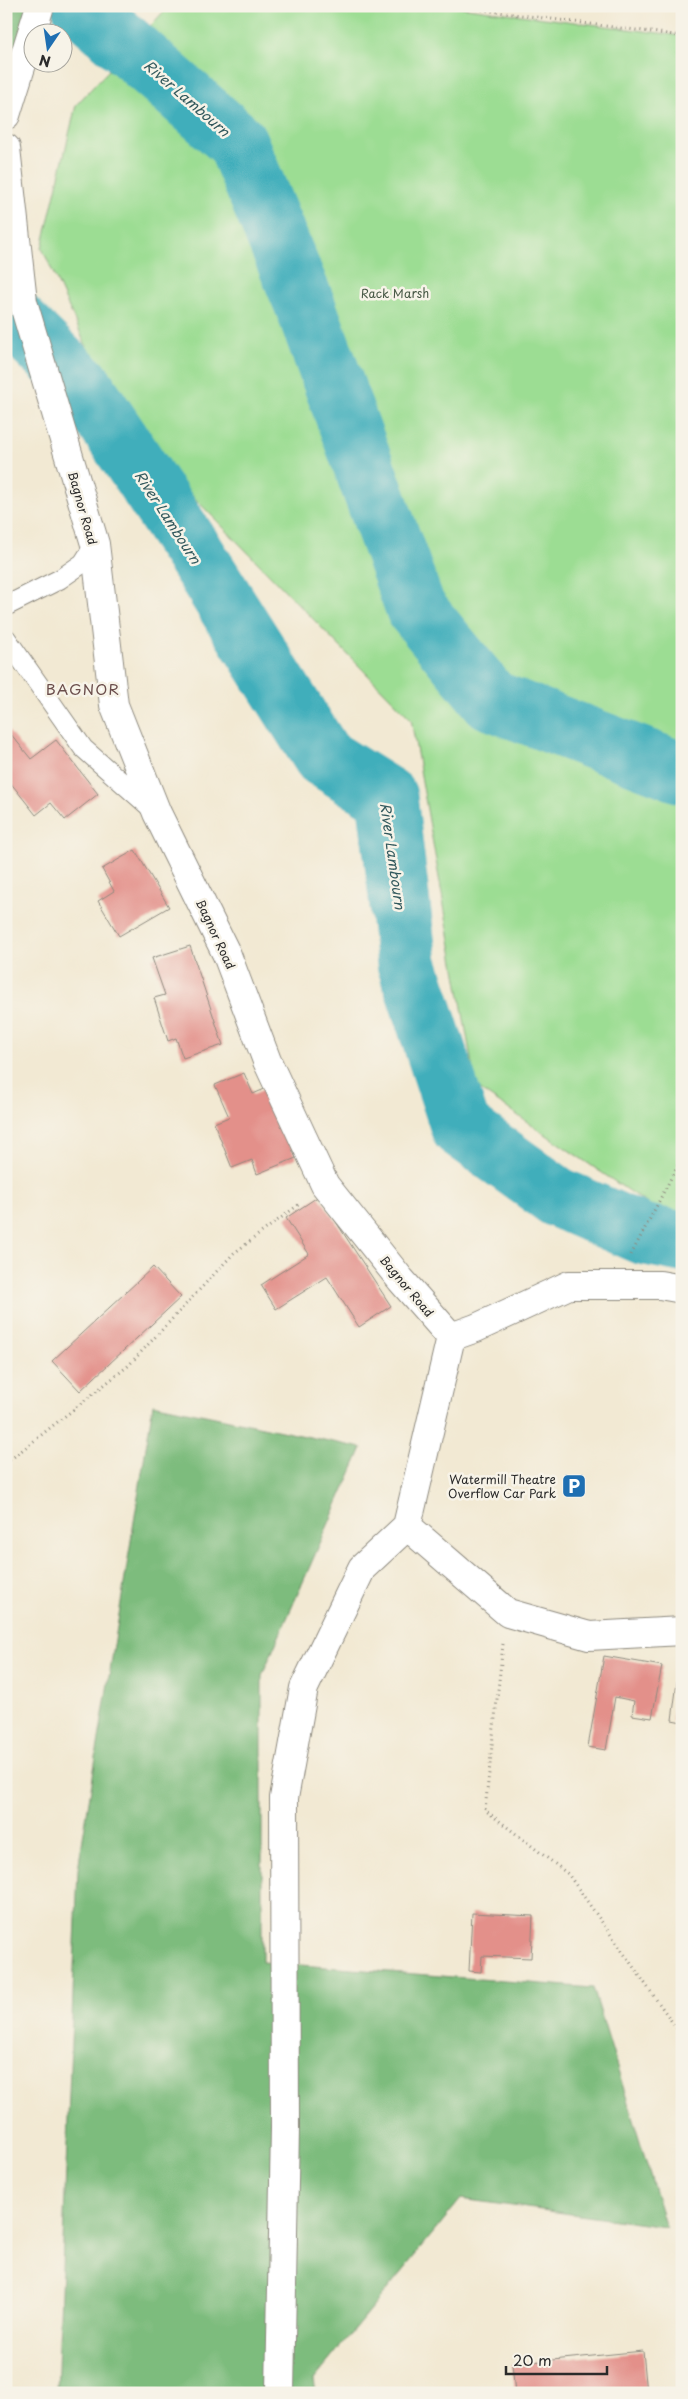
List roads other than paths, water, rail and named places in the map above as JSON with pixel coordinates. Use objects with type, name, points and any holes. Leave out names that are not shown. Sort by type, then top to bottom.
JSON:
[{"type":"street","points":[[6,115],[40,6]]},
{"type":"street","name":"Bagnor Road","points":[[6,148],[23,302],[95,544],[114,705],[157,813],[228,955],[267,1061],[325,1185],[401,1280],[451,1337]]},
{"type":"street","points":[[280,2393],[285,2128],[284,1798],[304,1688],[362,1568],[407,1526],[451,1337],[476,1328],[569,1285],[660,1286],[682,1289]]},
{"type":"street","points":[[407,1526],[508,1613],[589,1636],[682,1631]]},
{"type":"lane","points":[[6,606],[60,579],[82,562],[95,544]]},
{"type":"lane","points":[[6,638],[83,748],[157,813]]},
{"type":"waterway","name":"River Lambourn","points":[[82,6],[237,142],[305,305],[416,609],[491,700],[682,773]]},
{"type":"waterway","name":"River Lambourn","points":[[6,311],[83,386],[195,554],[323,757],[387,797],[407,963],[461,1128],[557,1197],[642,1234],[682,1242]]},
{"type":"place","name":"Watermill Theatre Overflow Car Park","points":[[574,1486]]},
{"type":"district","name":"BAGNOR","points":[[83,688]]},
{"type":"park label","name":"Rack Marsh","points":[[395,293]]}]
